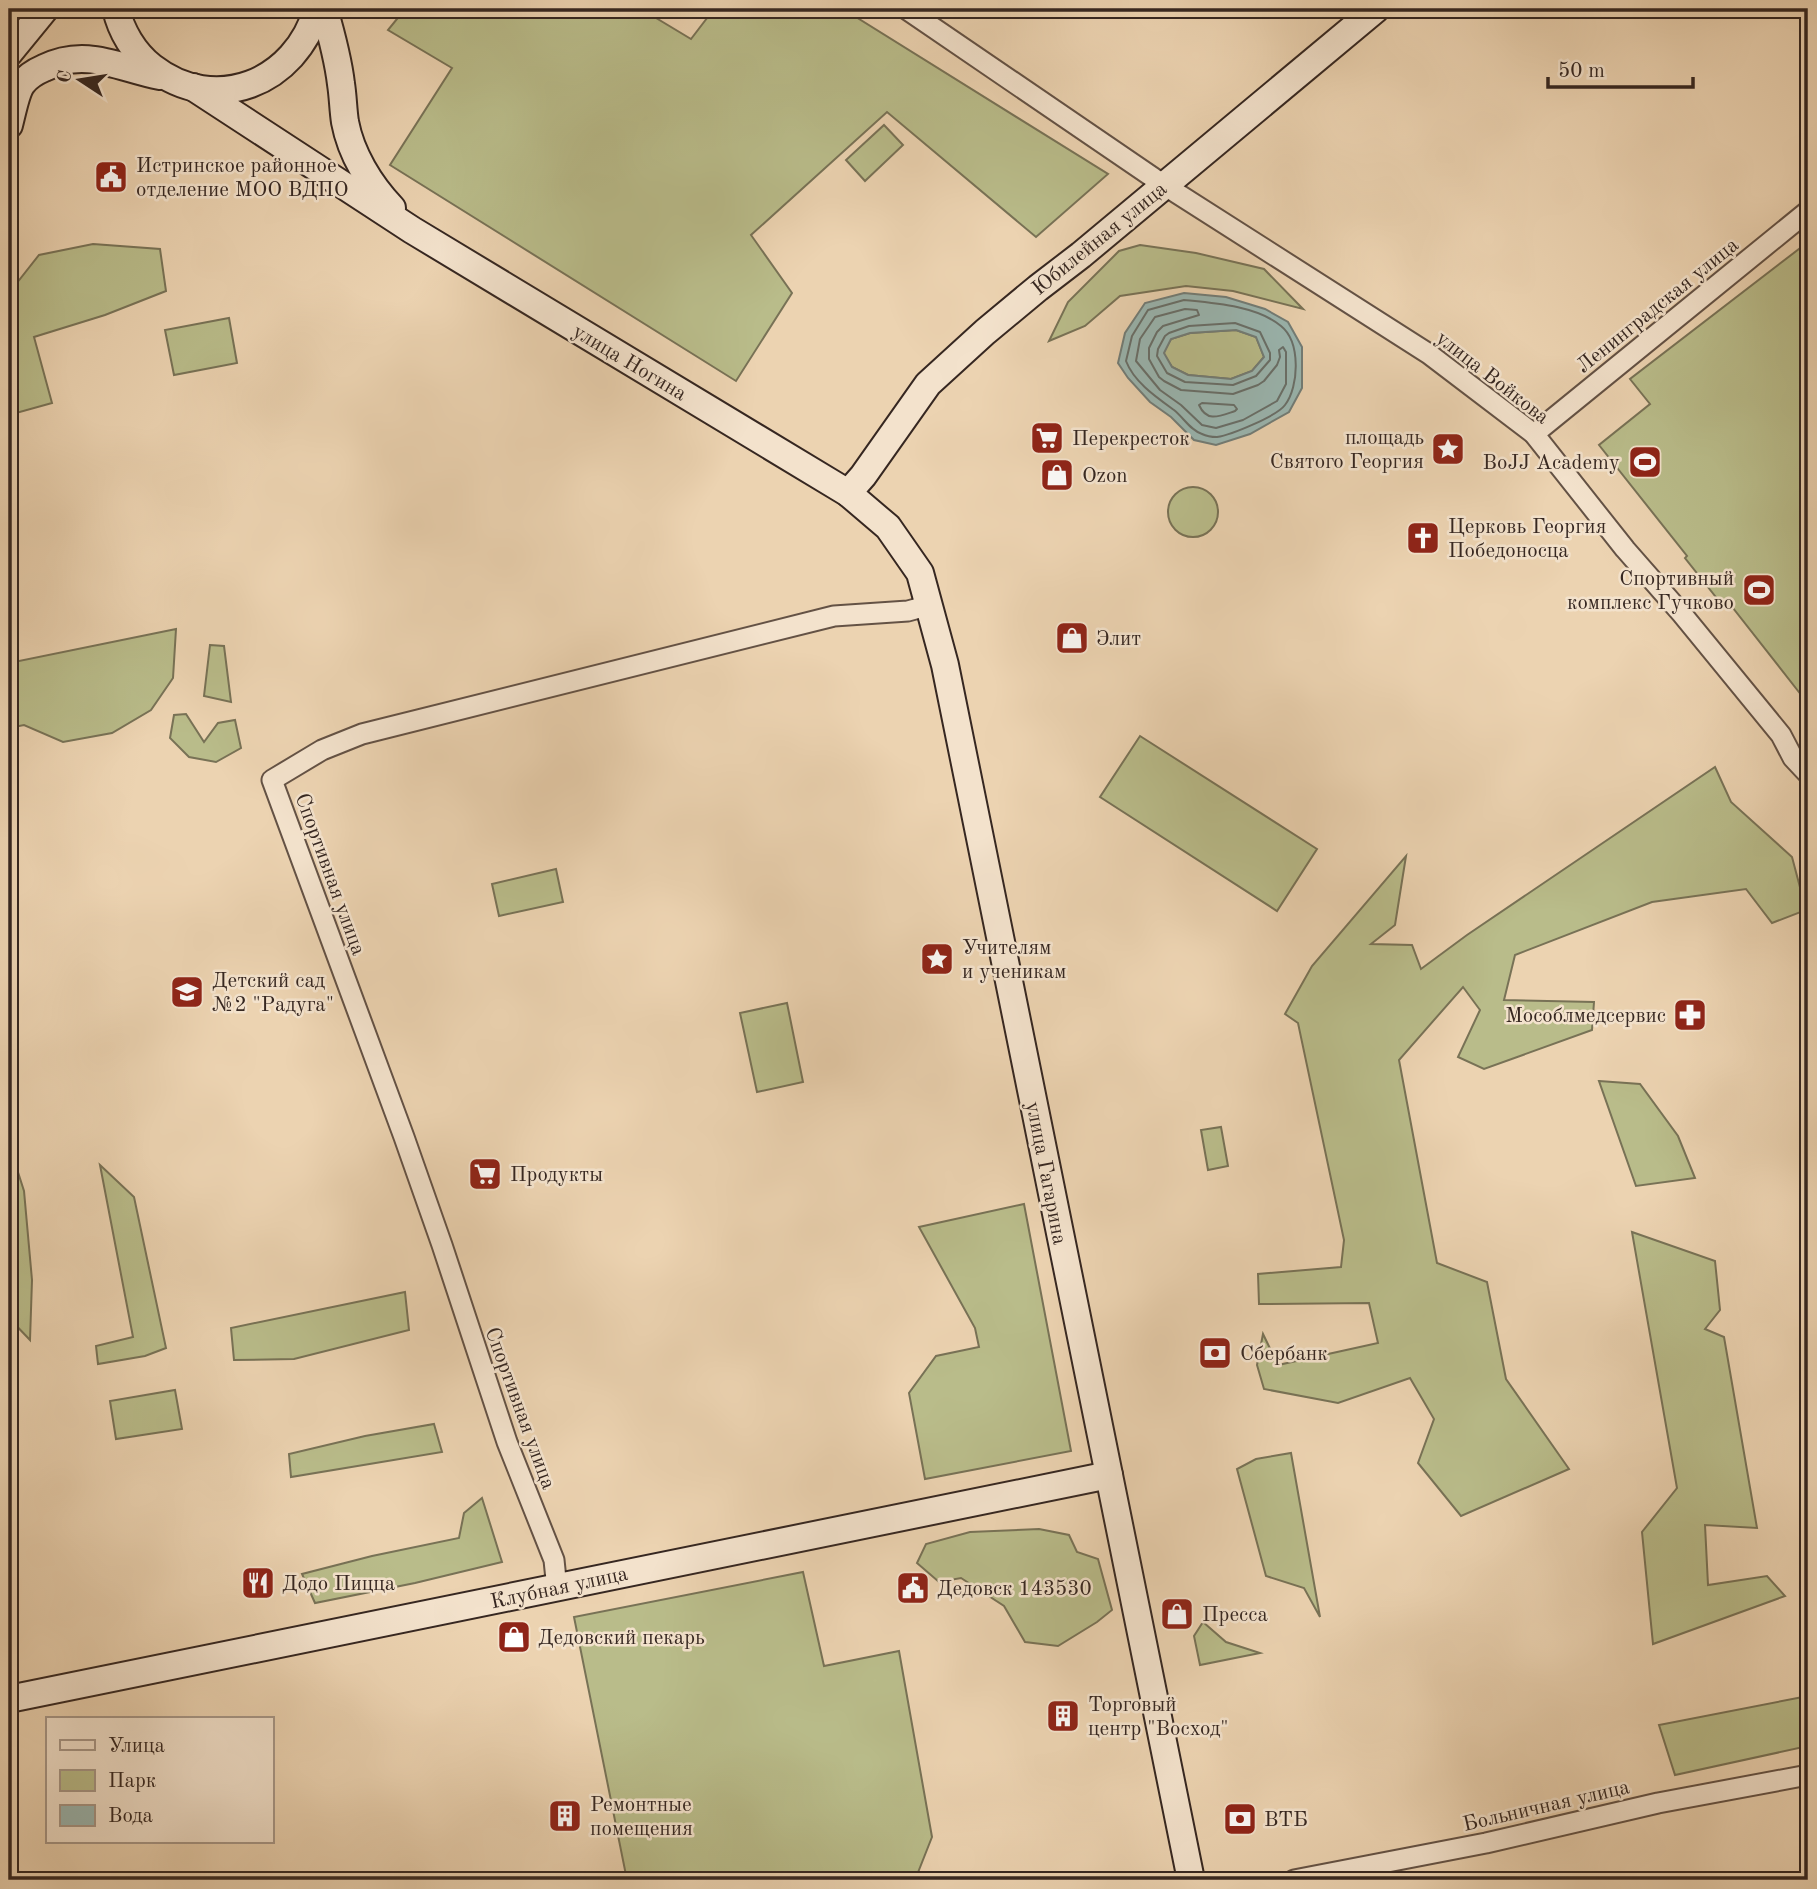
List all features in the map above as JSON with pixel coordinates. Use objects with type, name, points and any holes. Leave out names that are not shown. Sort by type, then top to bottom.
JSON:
[{"type":"street","points":[[9,53],[45,9]]},
{"type":"street","points":[[116,9],[134,49],[166,77]]},
{"type":"street","points":[[9,125],[22,84],[47,66],[80,57],[98,59],[166,77],[193,87],[211,90],[246,86],[271,74],[292,57],[303,43],[317,9]]},
{"type":"street","points":[[324,9],[341,83],[345,124],[354,150],[367,176],[385,201],[412,230]]},
{"type":"street","name":"улица Войкова","points":[[905,9],[1164,186],[1429,354],[1534,435],[1625,549],[1781,735],[1793,758],[1808,774]]},
{"type":"street","name":"Юбилейная улица","points":[[848,493],[928,384],[985,332],[1376,9]]},
{"type":"street","points":[[193,87],[412,230]]},
{"type":"street","name":"Ленинградская улица","points":[[1534,435],[1808,211]]},
{"type":"street","name":"улица Ногина","points":[[412,230],[848,493]]},
{"type":"street","name":"улица Гагарина","points":[[848,493],[888,527],[919,573],[945,665],[1191,1880]]},
{"type":"street","name":"Спортивная улица","points":[[557,1588],[554,1560],[507,1442],[414,1163],[272,780],[322,750],[362,734],[834,616],[908,611],[930,605]]},
{"type":"street","name":"Клубная улица","points":[[9,1699],[1109,1475]]},
{"type":"street","name":"Больничная улица","points":[[1294,1880],[1486,1843],[1658,1803],[1808,1775]]},
{"type":"green space","points":[[405,9],[641,9],[691,39],[714,9],[843,9],[1108,174],[1036,237],[887,112],[751,235],[792,293],[736,381],[390,165],[452,68],[388,30]]},
{"type":"green space","points":[[884,125],[903,145],[865,181],[846,160]]},
{"type":"green space","points":[[1808,242],[1808,692],[1802,696],[1729,603],[1723,606],[1599,445],[1650,404],[1630,379]]},
{"type":"green space","points":[[93,244],[160,249],[166,291],[105,315],[34,337],[52,403],[9,415],[9,293],[39,255]]},
{"type":"green space","points":[[1140,245],[1196,253],[1264,269],[1303,309],[1233,291],[1186,286],[1120,296],[1085,326],[1049,341],[1068,302],[1119,251]]},
{"type":"green space","points":[[229,318],[237,363],[174,375],[165,330]]},
{"type":"green space","points":[[1236,330],[1256,337],[1264,357],[1252,371],[1231,379],[1188,375],[1172,367],[1163,353],[1171,339],[1190,333]]},
{"type":"green space","points":[[1193,487],[1211,494],[1218,512],[1211,530],[1193,537],[1175,530],[1168,512],[1175,494]]},
{"type":"green space","points":[[176,629],[173,678],[151,710],[112,733],[63,742],[24,725],[9,728],[9,663]]},
{"type":"green space","points":[[210,645],[224,646],[231,702],[204,696]]},
{"type":"green space","points":[[186,714],[204,742],[218,723],[235,720],[241,748],[216,762],[189,757],[170,738],[174,715]]},
{"type":"green space","points":[[1140,736],[1317,849],[1277,911],[1100,797]]},
{"type":"green space","points":[[1715,767],[1731,802],[1792,857],[1806,910],[1772,923],[1746,889],[1652,902],[1515,955],[1504,1000],[1594,1002],[1592,1030],[1484,1069],[1458,1057],[1480,1010],[1463,987],[1399,1060],[1437,1263],[1487,1282],[1506,1379],[1569,1469],[1461,1516],[1418,1463],[1434,1419],[1410,1378],[1338,1403],[1264,1389],[1257,1365],[1263,1334],[1278,1365],[1378,1343],[1369,1303],[1259,1304],[1258,1274],[1341,1267],[1344,1240],[1298,1023],[1285,1014],[1312,966],[1406,856],[1395,925],[1371,944],[1412,945],[1421,969]]},
{"type":"green space","points":[[556,869],[563,902],[499,916],[492,884]]},
{"type":"green space","points":[[787,1003],[803,1082],[757,1092],[740,1013]]},
{"type":"green space","points":[[1599,1081],[1640,1084],[1678,1136],[1695,1178],[1636,1186]]},
{"type":"green space","points":[[1221,1127],[1228,1166],[1208,1170],[1201,1130]]},
{"type":"green space","points":[[9,1144],[24,1191],[32,1280],[30,1340],[9,1318]]},
{"type":"green space","points":[[100,1165],[134,1197],[166,1348],[145,1356],[98,1364],[96,1346],[133,1337]]},
{"type":"green space","points":[[1024,1204],[1071,1451],[925,1479],[909,1393],[936,1356],[979,1347],[975,1328],[919,1227]]},
{"type":"green space","points":[[1632,1232],[1715,1261],[1720,1310],[1705,1329],[1724,1337],[1757,1528],[1705,1525],[1708,1585],[1767,1576],[1785,1596],[1653,1644],[1642,1532],[1677,1488]]},
{"type":"green space","points":[[405,1292],[409,1330],[294,1359],[234,1360],[231,1328]]},
{"type":"green space","points":[[175,1390],[182,1429],[116,1439],[110,1401]]},
{"type":"green space","points":[[434,1424],[442,1452],[291,1477],[289,1454],[365,1436]]},
{"type":"green space","points":[[1291,1453],[1320,1617],[1304,1588],[1266,1576],[1237,1469],[1256,1459]]},
{"type":"green space","points":[[482,1498],[502,1562],[315,1603],[302,1574],[459,1538],[464,1513]]},
{"type":"green space","points":[[1039,1529],[1069,1535],[1077,1552],[1098,1559],[1112,1610],[1058,1646],[1025,1642],[1004,1606],[961,1578],[939,1582],[917,1563],[926,1544],[970,1532]]},
{"type":"green space","points":[[803,1572],[824,1666],[899,1651],[932,1837],[915,1880],[627,1880],[574,1617]]},
{"type":"green space","points":[[1203,1622],[1226,1642],[1260,1653],[1200,1665],[1194,1636]]},
{"type":"green space","points":[[1808,1696],[1808,1746],[1675,1775],[1659,1725]]},
{"type":"water","points":[[1184,293],[1226,297],[1265,309],[1288,322],[1302,347],[1302,388],[1289,412],[1250,434],[1216,445],[1194,440],[1171,417],[1150,402],[1118,363],[1125,333],[1145,303]],"holes":[[[1236,330],[1256,337],[1264,357],[1252,371],[1231,379],[1188,375],[1172,367],[1164,353],[1171,339],[1190,333]]]},
{"type":"place","name":"Истринское районное отделение МОО ВДПО","points":[[111,177]]},
{"type":"place","name":"Перекресток","points":[[1047,438]]},
{"type":"place","name":"площадь Святого Георгия","points":[[1448,449]]},
{"type":"place","name":"BoJJ Academy","points":[[1645,462]]},
{"type":"place","name":"Ozon","points":[[1057,475]]},
{"type":"place","name":"Церковь Георгия Победоносца","points":[[1423,538]]},
{"type":"place","name":"Спортивный комплекс Гучково","points":[[1759,590]]},
{"type":"place","name":"Элит","points":[[1072,638]]},
{"type":"place","name":"Учителям и ученикам","points":[[937,959]]},
{"type":"place","name":"Детский сад №2 \"Радуга\"","points":[[187,992]]},
{"type":"place","name":"Мособлмедсервис","points":[[1690,1015]]},
{"type":"place","name":"Продукты","points":[[485,1174]]},
{"type":"place","name":"Сбербанк","points":[[1215,1353]]},
{"type":"place","name":"Додо Пицца","points":[[258,1583]]},
{"type":"place","name":"Дедовск 143530","points":[[913,1588]]},
{"type":"place","name":"Пресса","points":[[1177,1614]]},
{"type":"place","name":"Дедовский пекарь","points":[[514,1637]]},
{"type":"place","name":"Торговый центр \"Восход\"","points":[[1063,1716]]},
{"type":"place","name":"Ремонтные помещения","points":[[565,1816]]},
{"type":"place","name":"ВТБ","points":[[1240,1819]]}]
